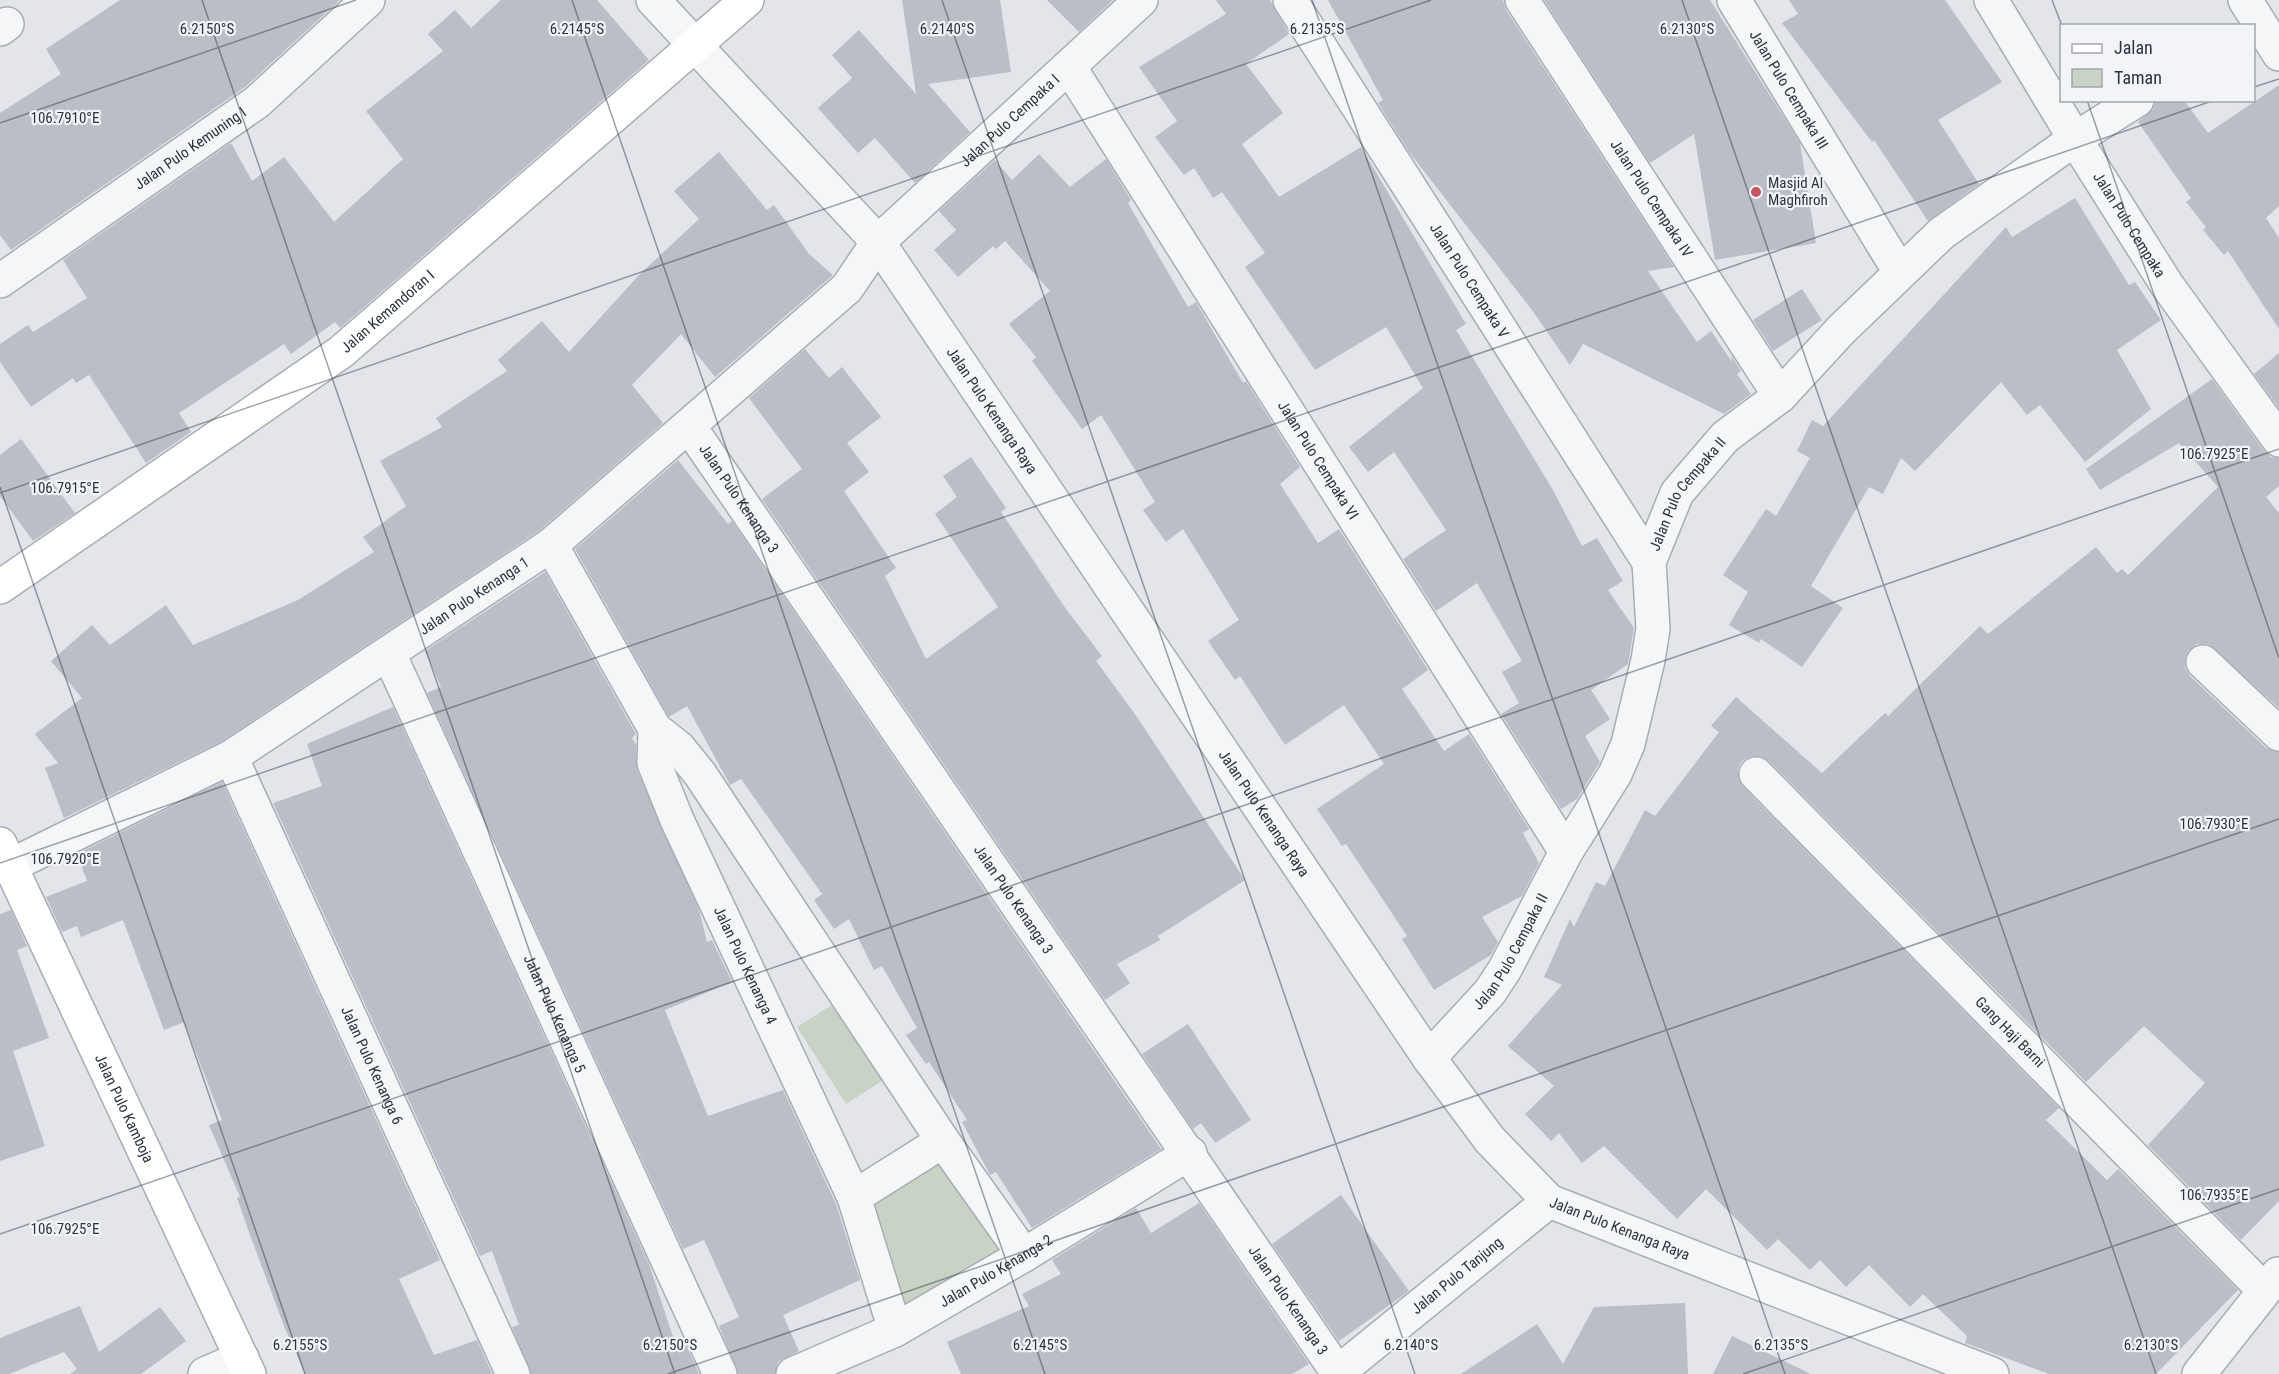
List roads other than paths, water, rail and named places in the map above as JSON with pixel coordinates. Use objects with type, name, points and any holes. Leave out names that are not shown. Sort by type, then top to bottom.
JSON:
[{"type":"street","name":"Jalan Pulo Kemuning I","points":[[0,281],[257,102],[368,0]]},
{"type":"street","name":"Jalan Pulo Kenanga Raya","points":[[653,0],[878,242],[1429,1058],[1490,1140],[1549,1201],[1992,1374]]},
{"type":"street","name":"Jalan Kemandoran I","points":[[0,587],[341,352],[747,0]]},
{"type":"street","name":"Jalan Pulo Cempaka I","points":[[878,242],[1142,0]]},
{"type":"street","name":"Jalan Pulo Cempaka V","points":[[1290,0],[1649,562]]},
{"type":"street","name":"Jalan Pulo Cempaka IV","points":[[1522,0],[1780,396]]},
{"type":"street","name":"Jalan Pulo Cempaka III","points":[[1734,0],[1900,272]]},
{"type":"street","name":"Jalan Pulo Cempaka","points":[[1991,0],[2074,139],[2167,285],[2279,440]]},
{"type":"street","points":[[2250,15],[2279,54]]},
{"type":"street","name":"Jalan Pulo Cempaka VI","points":[[1070,68],[1566,852]]},
{"type":"street","name":"Jalan Pulo Cempaka II","points":[[1429,1058],[1490,992],[1505,969],[1566,852],[1615,774],[1628,744],[1653,629],[1649,562],[1677,493],[1725,436],[1780,396],[1840,330],[1942,233],[2074,139],[2134,102]]},
{"type":"street","name":"Jalan Pulo Kenanga 1","points":[[5,855],[231,757],[551,545],[847,288],[878,242]]},
{"type":"street","name":"Jalan Pulo Kenanga 3","points":[[689,426],[1190,1153],[1337,1373]]},
{"type":"street","name":"Jalan Pulo Kenanga 4","points":[[551,545],[654,729],[680,748],[700,774],[943,1141],[1024,1255]]},
{"type":"street","name":"Jalan Pulo Kenanga 5","points":[[389,654],[720,1374]]},
{"type":"street","points":[[2203,662],[2279,734]]},
{"type":"street","name":"Jalan Pulo Kenanga 4","points":[[654,729],[654,763],[677,820],[854,1197],[895,1330]]},
{"type":"street","name":"Jalan Pulo Kenanga 6","points":[[231,757],[513,1374]]},
{"type":"street","name":"Gang Haji Barni","points":[[1756,774],[2271,1281]]},
{"type":"street","name":"Jalan Pulo Kamboja","points":[[5,855],[245,1366]]},
{"type":"street","points":[[854,1197],[943,1141]]},
{"type":"street","name":"Jalan Pulo Kenanga 2","points":[[793,1374],[895,1330],[1024,1255],[1190,1153]]},
{"type":"street","name":"Jalan Pulo Tanjung","points":[[1337,1373],[1549,1201]]},
{"type":"street","points":[[2199,1374],[2271,1281]]},
{"type":"street","points":[[205,1374],[245,1366]]},
{"type":"place","name":"Masjid Al Maghfiroh","points":[[1756,192]]}]
